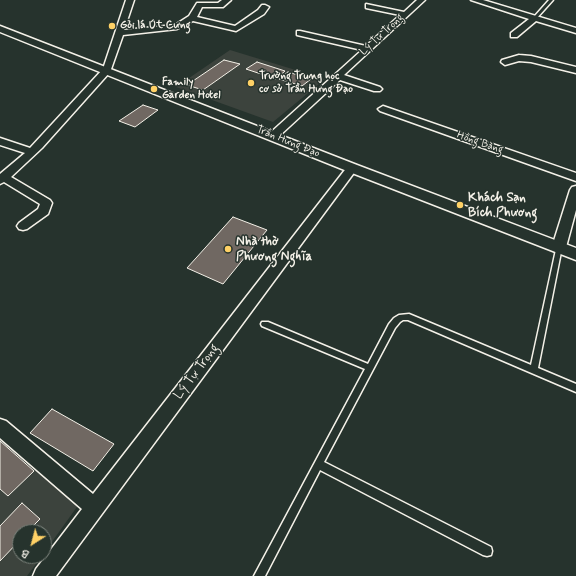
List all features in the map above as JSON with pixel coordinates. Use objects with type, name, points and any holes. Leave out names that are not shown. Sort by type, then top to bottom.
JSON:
[{"type":"street","points":[[23,226],[44,210],[46,203],[2,179],[32,152],[107,70],[130,0]]},
{"type":"street","points":[[119,33],[173,28],[192,18],[198,6],[220,5],[227,0]]},
{"type":"street","name":"Lý Tự Trọng","points":[[273,136],[421,0]]},
{"type":"street","points":[[475,0],[576,31]]},
{"type":"street","points":[[369,6],[405,14]]},
{"type":"street","points":[[192,18],[236,28],[261,12],[265,7]]},
{"type":"street","points":[[514,35],[535,18]]},
{"type":"street","name":"Trần Hưng Đạo","points":[[0,29],[352,168],[576,254]]},
{"type":"street","points":[[300,33],[368,49]]},
{"type":"street","points":[[505,62],[519,58],[531,59],[576,70]]},
{"type":"street","points":[[539,70],[560,66]]},
{"type":"street","points":[[338,76],[377,89]]},
{"type":"street","name":"Hồng Bàng","points":[[383,109],[576,177]]},
{"type":"street","points":[[0,141],[32,152]]},
{"type":"street","name":"Lý Tự Trọng","points":[[43,576],[352,168]]},
{"type":"street","points":[[559,247],[576,190]]},
{"type":"street","points":[[0,427],[95,508]]},
{"type":"lane","points":[[535,18],[551,0]]},
{"type":"lane","points":[[534,370],[559,247]]},
{"type":"lane","points":[[259,576],[392,326],[402,317],[409,317],[576,388]]},
{"type":"lane","points":[[265,324],[370,368]]},
{"type":"lane","points":[[319,464],[487,550]]},
{"type":"shaded area","name":"Trường Trung học cơ sở Trần Hưng Đạo","points":[[230,50],[325,79],[273,122],[176,87]]},
{"type":"shaded area","points":[[0,434],[79,504],[52,542],[52,524],[12,524],[12,564],[36,564],[27,576],[0,576]]},
{"type":"building","points":[[224,60],[240,64],[203,90],[187,85]]},
{"type":"building","points":[[257,62],[285,71],[276,79],[246,69]]},
{"type":"building","points":[[288,72],[311,79],[302,86],[279,79]]},
{"type":"building","points":[[143,105],[158,110],[135,127],[119,121]]},
{"type":"building","name":"Nhà thờ Phương Nghĩa","points":[[233,217],[267,230],[223,284],[187,268]]},
{"type":"building","points":[[52,409],[114,444],[93,471],[30,433]]},
{"type":"building","points":[[0,441],[34,471],[8,496],[0,489]]},
{"type":"building","points":[[22,503],[40,519],[35,524],[12,524],[12,548],[0,561],[0,526]]},
{"type":"place","name":"Gỏi lá Út Cưng","points":[[112,26]]},
{"type":"place","name":"Trường Trung học cơ sở Trần Hưng Đạo","points":[[251,83]]},
{"type":"place","name":"Family Garden Hotel","points":[[154,89]]},
{"type":"place","name":"Khách Sạn Bích Phương","points":[[460,205]]},
{"type":"place","name":"Nhà thờ Phương Nghĩa","points":[[228,249]]}]
